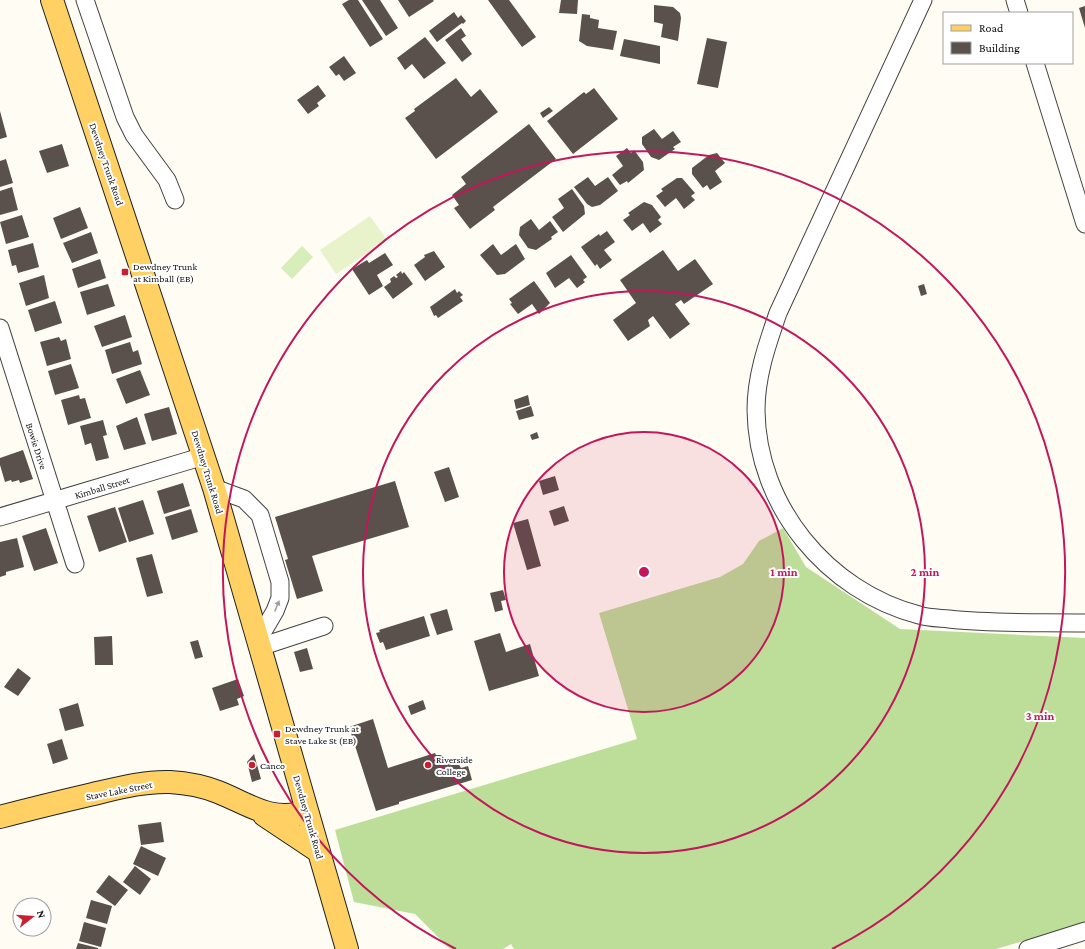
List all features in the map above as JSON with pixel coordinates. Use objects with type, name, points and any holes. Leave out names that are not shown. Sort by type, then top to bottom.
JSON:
[{"type":"main road","name":"Dewdney Trunk Road","points":[[52,0],[214,488],[346,949]]},
{"type":"main road","name":"Stave Lake Street","points":[[0,816],[119,788],[145,783],[170,782],[192,785],[217,792],[258,811],[291,816],[307,812]]},
{"type":"main road","points":[[258,811],[318,851]]},
{"type":"street","points":[[85,0],[125,117],[134,135],[167,180],[175,200]]},
{"type":"street","points":[[924,0],[778,313],[762,358],[756,410],[763,458],[780,504],[791,524],[805,542],[836,574],[876,600],[920,616],[972,622],[1085,623]]},
{"type":"street","points":[[1015,0],[1019,12]]},
{"type":"street","points":[[1035,64],[1085,224]]},
{"type":"street","name":"Bowie Drive","points":[[0,328],[75,564]]},
{"type":"street","name":"Kimball Street","points":[[0,517],[204,456]]},
{"type":"street","points":[[214,488],[244,499],[260,515],[280,582],[280,598],[259,643]]},
{"type":"street","points":[[259,643],[324,626]]},
{"type":"street","points":[[1028,949],[1059,944],[1085,931]]},
{"type":"green space","points":[[370,216],[387,240],[336,274],[320,250]]},
{"type":"green space","points":[[302,246],[313,257],[292,279],[281,268]]},
{"type":"green space","points":[[783,528],[806,567],[900,629],[1085,638],[1085,923],[996,949],[514,949],[511,944],[503,949],[450,949],[415,914],[354,902],[335,830],[637,739],[599,613],[720,577],[743,564],[759,541]]},
{"type":"building","points":[[349,0],[358,0],[383,39],[370,47],[342,4]]},
{"type":"building","points":[[362,0],[380,0],[398,28],[386,36]]},
{"type":"building","points":[[398,0],[433,0],[434,1],[409,17]]},
{"type":"building","points":[[488,0],[509,0],[536,37],[522,47]]},
{"type":"building","points":[[561,0],[578,0],[577,14],[559,13]]},
{"type":"building","points":[[654,5],[673,7],[680,13],[681,18],[678,41],[661,37],[663,24],[654,22]]},
{"type":"building","points":[[1085,6],[1085,28],[1079,8]]},
{"type":"building","points":[[454,12],[458,18],[461,15],[466,21],[437,42],[429,31]]},
{"type":"building","points":[[582,14],[590,15],[590,18],[599,20],[598,28],[617,31],[613,50],[587,46],[579,41]]},
{"type":"building","points":[[461,28],[466,36],[461,39],[472,54],[462,62],[445,40]]},
{"type":"building","points":[[425,37],[446,63],[424,79],[412,64],[405,70],[397,58]]},
{"type":"building","points":[[707,38],[727,42],[718,88],[697,84]]},
{"type":"building","points":[[624,39],[660,46],[660,64],[620,56]]},
{"type":"building","points":[[344,56],[356,73],[344,81],[339,74],[336,76],[329,67]]},
{"type":"building","points":[[456,78],[471,97],[480,89],[498,112],[436,159],[405,118],[415,111],[414,109]]},
{"type":"building","points":[[318,85],[326,96],[317,103],[319,106],[308,114],[297,100]]},
{"type":"building","points":[[594,88],[618,119],[573,154],[547,121],[584,92],[586,94]]},
{"type":"building","points":[[549,107],[553,111],[543,118],[540,113]]},
{"type":"building","points":[[0,111],[7,137],[0,139]]},
{"type":"building","points":[[529,124],[556,159],[493,207],[495,210],[470,229],[454,208],[459,205],[452,195],[466,184],[461,177]]},
{"type":"building","points":[[654,129],[662,139],[673,131],[681,142],[673,147],[675,149],[659,160],[651,157],[642,144],[642,137]]},
{"type":"building","points":[[62,144],[69,166],[47,173],[39,151]]},
{"type":"building","points":[[627,148],[631,153],[634,150],[643,162],[644,170],[628,183],[627,181],[620,185],[612,175],[623,166],[616,156]]},
{"type":"building","points":[[717,153],[725,163],[715,171],[722,182],[710,190],[707,185],[703,188],[692,174],[692,168],[709,155]]},
{"type":"building","points":[[6,159],[13,183],[0,187],[0,161]]},
{"type":"building","points":[[588,177],[595,186],[608,177],[618,191],[600,205],[592,207],[587,204],[574,187]]},
{"type":"building","points":[[677,178],[682,178],[695,193],[691,196],[695,200],[684,209],[676,198],[665,207],[656,196],[663,191],[661,189]]},
{"type":"building","points":[[12,187],[18,210],[0,215],[0,191]]},
{"type":"building","points":[[572,189],[584,206],[585,214],[563,232],[552,217],[564,208],[558,199]]},
{"type":"building","points":[[644,202],[652,205],[661,217],[658,220],[662,224],[650,233],[643,223],[632,231],[623,220],[630,215],[628,213]]},
{"type":"building","points":[[80,207],[88,228],[61,239],[53,218]]},
{"type":"building","points":[[22,215],[29,237],[6,244],[0,222]]},
{"type":"building","points":[[531,219],[539,230],[550,221],[558,232],[551,237],[552,239],[536,250],[528,248],[519,235],[520,227]]},
{"type":"building","points":[[607,231],[615,242],[604,250],[612,260],[600,269],[597,264],[595,266],[581,247],[599,234],[600,236]]},
{"type":"building","points":[[91,232],[98,253],[72,263],[63,243]]},
{"type":"building","points":[[33,243],[39,267],[18,273],[16,265],[12,266],[8,250]]},
{"type":"building","points":[[493,244],[501,255],[516,244],[525,259],[505,274],[497,275],[480,255]]},
{"type":"building","points":[[663,250],[678,271],[695,259],[713,284],[684,304],[681,300],[675,304],[690,324],[670,339],[653,316],[648,320],[650,326],[628,341],[613,320],[636,303],[620,280]]},
{"type":"building","points":[[434,251],[445,267],[425,281],[414,265],[425,257],[424,255]]},
{"type":"building","points":[[385,253],[393,265],[377,275],[383,286],[369,295],[352,269],[367,260],[369,263]]},
{"type":"building","points":[[571,255],[587,277],[583,280],[585,282],[577,288],[569,278],[555,288],[546,273]]},
{"type":"building","points":[[100,259],[106,278],[78,288],[72,269]]},
{"type":"building","points":[[401,271],[402,274],[404,272],[413,284],[393,299],[384,287],[391,282],[390,279],[394,276],[396,278],[398,277],[396,275]]},
{"type":"building","points":[[44,275],[49,298],[26,306],[19,283]]},
{"type":"building","points":[[534,281],[550,303],[539,314],[532,304],[518,314],[510,304],[512,303],[509,299]]},
{"type":"building","points":[[108,284],[115,306],[87,315],[80,292]]},
{"type":"building","points":[[924,284],[927,294],[921,296],[918,286]]},
{"type":"building","points":[[455,289],[457,293],[459,291],[463,295],[460,297],[463,301],[438,318],[436,315],[434,316],[430,307]]},
{"type":"building","points":[[55,301],[62,323],[35,332],[28,310]]},
{"type":"building","points":[[125,315],[132,337],[102,347],[94,326]]},
{"type":"building","points":[[59,337],[61,341],[66,339],[71,359],[47,366],[40,342]]},
{"type":"building","points":[[130,342],[133,352],[138,350],[142,364],[112,374],[105,350]]},
{"type":"building","points":[[71,364],[79,388],[55,395],[48,371]]},
{"type":"building","points":[[140,370],[150,395],[126,404],[116,379]]},
{"type":"building","points":[[79,395],[80,399],[85,398],[91,418],[68,425],[61,400]]},
{"type":"building","points":[[528,395],[530,405],[516,409],[514,400]]},
{"type":"building","points":[[531,406],[534,416],[519,420],[516,411]]},
{"type":"building","points":[[169,407],[177,434],[152,441],[144,414]]},
{"type":"building","points":[[137,417],[146,444],[124,450],[116,426]]},
{"type":"building","points":[[103,420],[107,435],[103,436],[109,458],[96,461],[91,443],[85,445],[80,426]]},
{"type":"building","points":[[537,432],[539,438],[532,440],[530,435]]},
{"type":"building","points":[[23,450],[33,479],[20,483],[19,480],[5,482],[0,465],[0,458]]},
{"type":"building","points":[[449,467],[459,497],[445,502],[434,472]]},
{"type":"building","points":[[555,476],[559,490],[543,495],[539,481]]},
{"type":"building","points":[[395,481],[409,527],[312,556],[323,591],[297,599],[285,560],[288,559],[275,517]]},
{"type":"building","points":[[183,483],[190,506],[164,514],[157,491]]},
{"type":"building","points":[[143,500],[154,534],[129,542],[118,508]]},
{"type":"building","points":[[564,506],[569,521],[554,526],[549,511]]},
{"type":"building","points":[[115,507],[127,542],[99,552],[87,516]]},
{"type":"building","points":[[191,509],[198,532],[172,540],[165,517]]},
{"type":"building","points":[[528,519],[541,566],[527,570],[513,523]]},
{"type":"building","points":[[46,528],[58,563],[34,571],[22,536]]},
{"type":"building","points":[[17,538],[24,567],[6,572],[6,575],[0,577],[0,542]]},
{"type":"building","points":[[152,554],[163,593],[147,597],[136,558]]},
{"type":"building","points":[[503,590],[506,600],[501,601],[503,610],[495,612],[490,593]]},
{"type":"building","points":[[447,609],[453,630],[437,635],[430,614]]},
{"type":"building","points":[[424,616],[430,636],[386,650],[383,642],[380,643],[376,633],[380,632],[379,630]]},
{"type":"building","points":[[500,633],[506,652],[530,644],[539,676],[489,691],[474,641]]},
{"type":"building","points":[[112,636],[113,665],[95,665],[94,637]]},
{"type":"building","points":[[198,640],[203,657],[195,659],[190,642]]},
{"type":"building","points":[[307,648],[313,669],[300,672],[294,652]]},
{"type":"building","points":[[18,668],[31,678],[18,696],[4,687]]},
{"type":"building","points":[[238,679],[244,696],[237,699],[239,705],[220,711],[212,688]]},
{"type":"building","points":[[423,700],[426,709],[411,715],[408,706]]},
{"type":"building","points":[[78,703],[84,726],[65,731],[59,709]]},
{"type":"building","name":"Riverside College","points":[[373,719],[388,768],[435,753],[436,755],[442,755],[443,759],[455,758],[461,768],[468,766],[472,780],[399,802],[399,804],[376,811],[349,727]]},
{"type":"building","points":[[62,739],[68,759],[53,764],[47,744]]},
{"type":"building","points":[[254,754],[261,779],[252,782],[247,762]]},
{"type":"building","points":[[161,822],[164,842],[141,845],[138,825]]},
{"type":"building","points":[[141,846],[166,858],[158,876],[133,864]]},
{"type":"building","points":[[135,866],[151,879],[140,895],[123,882]]},
{"type":"building","points":[[109,875],[128,890],[115,906],[96,892]]},
{"type":"building","points":[[91,900],[112,906],[107,924],[86,918]]},
{"type":"building","points":[[84,922],[106,928],[101,947],[79,941]]},
{"type":"building","points":[[78,943],[98,948],[98,949],[76,949]]},
{"type":"place","name":"Dewdney Trunk at Kimball (EB)","points":[[125,272]]},
{"type":"place","name":"Dewdney Trunk at Stave Lake St (EB)","points":[[277,734]]},
{"type":"place","name":"Canco","points":[[252,765]]},
{"type":"place","name":"Riverside College","points":[[428,765]]}]
